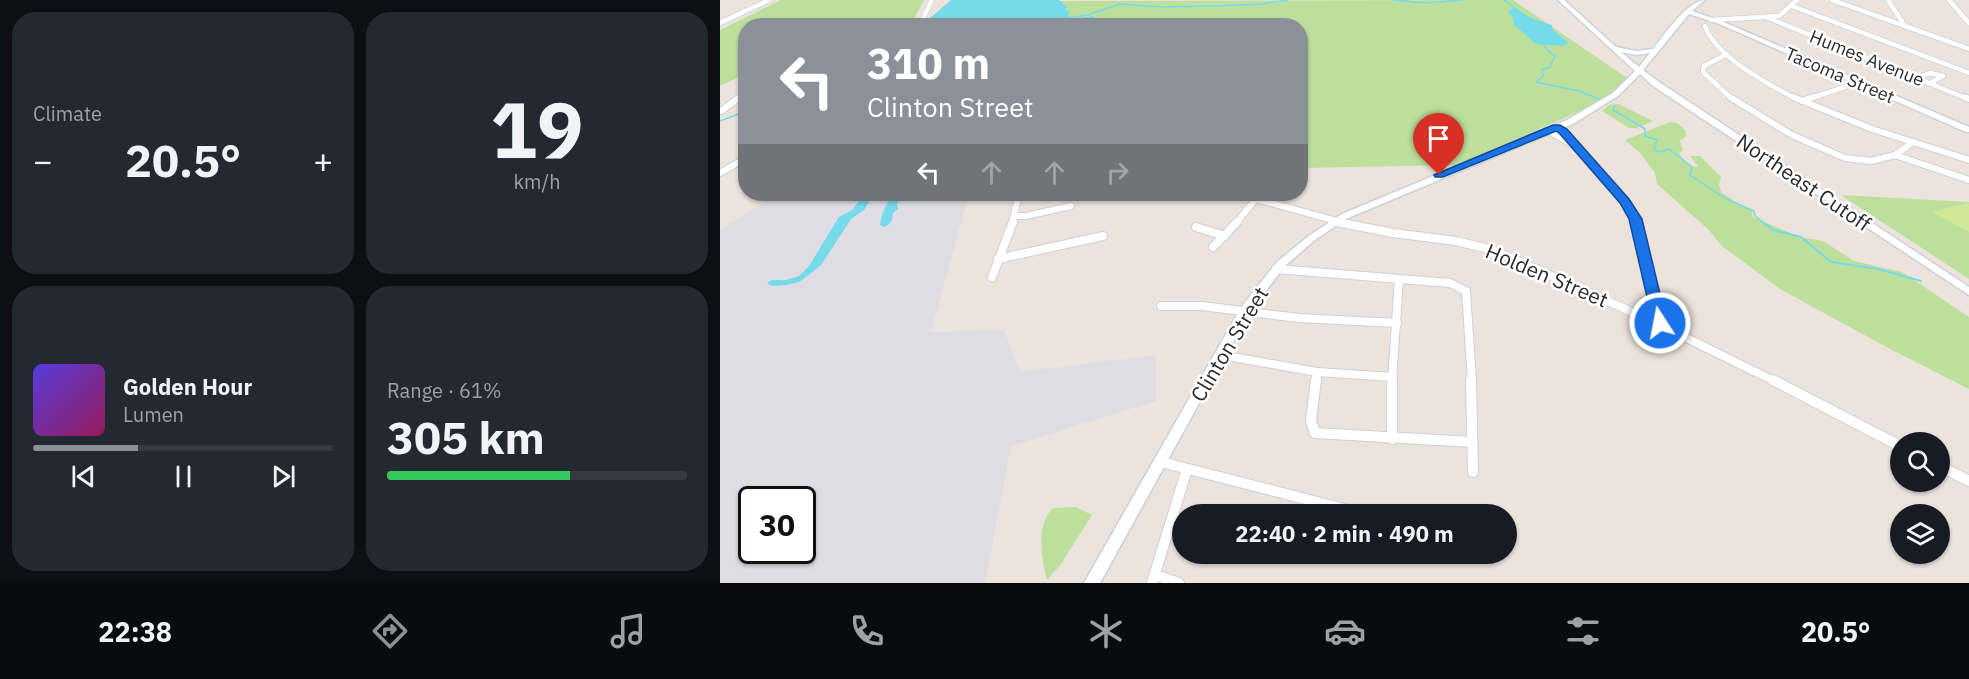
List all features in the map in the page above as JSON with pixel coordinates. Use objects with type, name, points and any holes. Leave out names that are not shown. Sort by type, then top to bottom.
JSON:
[{"type":"main road","name":"Northeast Cutoff","points":[[1561,0],[1656,84],[1969,292]]},
{"type":"main road","name":"Clinton Street","points":[[1092,583],[1244,312],[1276,269],[1313,237],[1337,221],[1400,191],[1553,129],[1605,102],[1630,82],[1686,13],[1702,0]]},
{"type":"main road","name":"Tacoma Street","points":[[1686,13],[1859,82],[1969,130]]},
{"type":"main road","points":[[1613,48],[1636,53],[1654,51]]},
{"type":"main road","points":[[1630,82],[1656,84]]},
{"type":"street","points":[[720,23],[769,0]]},
{"type":"street","points":[[923,18],[932,0]]},
{"type":"street","points":[[1797,0],[1782,15],[1708,23],[1709,35],[1727,54],[1750,71],[1802,100],[1860,124],[1969,160]]},
{"type":"street","points":[[1832,0],[1969,49]]},
{"type":"street","points":[[1888,0],[1905,26]]},
{"type":"street","points":[[1949,0],[1969,23]]},
{"type":"street","points":[[1792,6],[1969,73]]},
{"type":"street","name":"Humes Avenue","points":[[1766,17],[1969,99]]},
{"type":"street","points":[[1727,54],[1707,63],[1703,72],[1713,84],[1744,107],[1839,156],[1873,161],[1886,160],[1912,141]]},
{"type":"street","points":[[1917,78],[1930,73],[1943,76],[1930,83]]},
{"type":"street","points":[[1802,100],[1859,82]]},
{"type":"street","points":[[721,111],[738,100]]},
{"type":"street","points":[[1553,129],[1578,149],[1624,201],[1635,219],[1660,323]]},
{"type":"street","points":[[1895,155],[1969,180]]},
{"type":"street","points":[[720,172],[738,162]]},
{"type":"street","points":[[992,277],[1015,216],[1018,201]]},
{"type":"street","points":[[1213,247],[1254,201]]},
{"type":"street","name":"Holden Street","points":[[1263,201],[1392,233],[1474,244],[1533,267],[1660,323],[1890,441]]},
{"type":"street","points":[[1015,216],[1026,216],[1071,206]]},
{"type":"street","points":[[1196,227],[1225,236]]},
{"type":"street","points":[[998,259],[1103,236]]},
{"type":"street","points":[[1276,269],[1456,284],[1463,287],[1468,294],[1473,472]]},
{"type":"street","points":[[1392,439],[1392,377],[1399,279]]},
{"type":"street","points":[[1161,306],[1202,306],[1334,321],[1397,322]]},
{"type":"street","points":[[1221,355],[1317,372],[1392,377]]},
{"type":"street","points":[[1317,372],[1311,420],[1315,433],[1472,442]]},
{"type":"street","points":[[1161,462],[1222,476],[1259,489],[1328,504]]},
{"type":"street","points":[[1179,583],[1153,579],[1187,469]]},
{"type":"street","points":[[1950,471],[1969,481]]},
{"type":"shaded area","points":[[766,201],[967,201],[931,332],[1004,330],[1020,372],[1156,355],[1156,401],[1011,446],[985,583],[720,583],[720,230]]},
{"type":"green space","points":[[781,0],[924,0],[915,18],[744,18]]},
{"type":"green space","points":[[1513,0],[1627,78],[1606,97],[1589,107],[1458,165],[1308,168],[1308,18],[1089,18],[1090,16],[1068,18],[1064,9],[1067,5],[1059,1]]},
{"type":"green space","points":[[738,21],[738,77],[720,86],[720,30]]},
{"type":"green space","points":[[1618,104],[1653,121],[1637,128],[1629,128],[1602,111],[1609,105]]},
{"type":"green space","points":[[1670,122],[1677,123],[1685,130],[1686,136],[1680,141],[1683,150],[1679,153],[1684,160],[1696,167],[1698,166],[1690,156],[1700,156],[1721,177],[1719,185],[1721,192],[1752,211],[1753,217],[1800,237],[1823,241],[1854,261],[1902,272],[1969,317],[1969,389],[1780,289],[1722,246],[1709,230],[1657,184],[1655,173],[1640,153],[1625,140]]},
{"type":"green space","points":[[1841,195],[1969,202],[1969,279]]},
{"type":"green space","points":[[1969,203],[1969,232],[1932,212]]},
{"type":"green space","points":[[1076,507],[1092,515],[1061,564],[1047,580],[1042,552],[1044,522],[1054,508]]},
{"type":"water","points":[[951,0],[1059,0],[1068,7],[1065,9],[1069,11],[1068,18],[930,18]]},
{"type":"water","points":[[1514,7],[1531,18],[1552,25],[1553,30],[1569,43],[1563,46],[1536,44],[1514,25],[1513,18],[1508,12]]},
{"type":"water","points":[[859,201],[870,201],[864,210],[851,219],[821,265],[799,282],[772,286],[767,283],[772,280],[786,280],[799,276],[809,266],[839,217],[852,210]]},
{"type":"water","points":[[889,201],[899,201],[898,209],[893,213],[891,222],[883,227],[880,225]]},
{"type":"waterway","points":[[1066,18],[1088,15],[1120,4],[1159,7],[1215,6],[1262,4],[1288,0]]},
{"type":"waterway","points":[[1393,0],[1426,3],[1463,0]]},
{"type":"waterway","points":[[1504,0],[1515,8]]},
{"type":"waterway","points":[[1543,43],[1547,50],[1555,56],[1549,68],[1542,69],[1543,76],[1536,82],[1579,91],[1599,99]]},
{"type":"waterway","points":[[1615,106],[1613,110],[1645,129],[1645,136],[1657,140],[1654,149],[1659,152],[1669,149],[1692,167],[1690,175],[1726,199],[1754,211],[1755,216],[1764,223]]},
{"type":"waterway","points":[[720,121],[738,114]]},
{"type":"waterway","points":[[1762,222],[1773,230],[1801,237],[1831,262],[1878,269],[1921,281]]},
{"type":"route","points":[[1439,175],[1557,127],[1631,210],[1660,323]]}]
